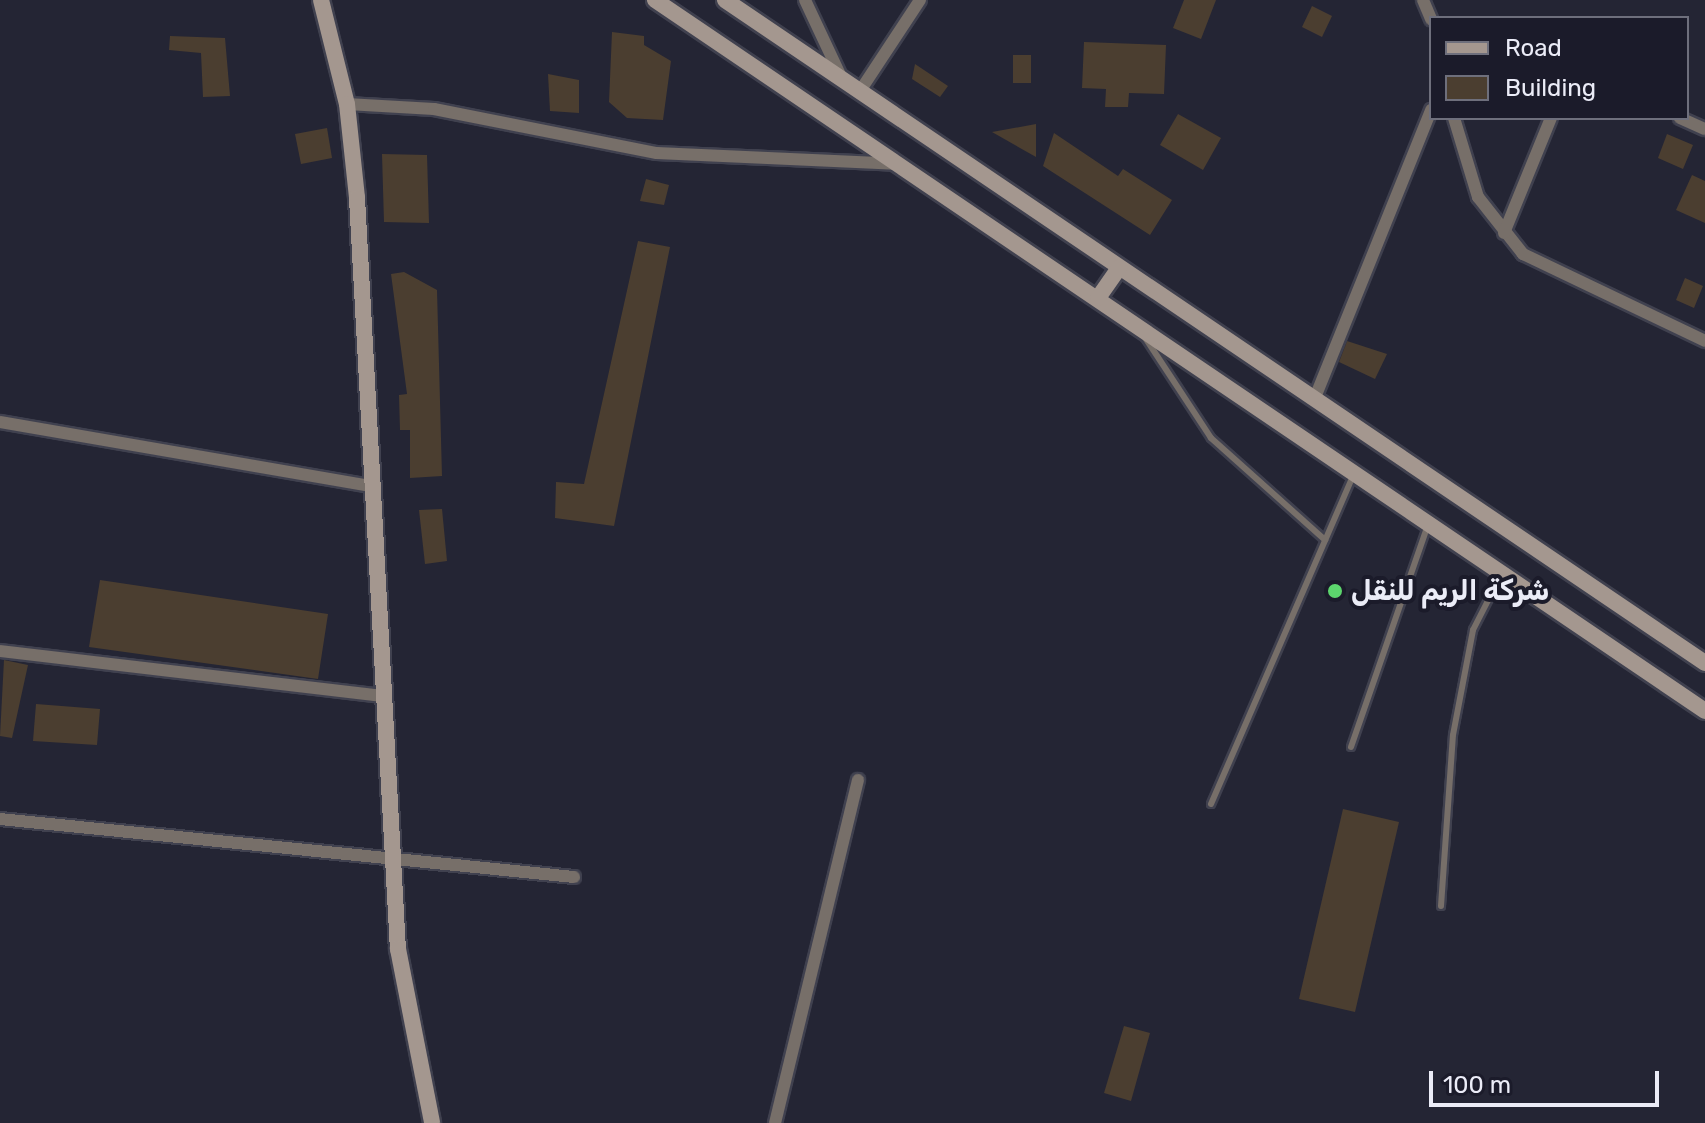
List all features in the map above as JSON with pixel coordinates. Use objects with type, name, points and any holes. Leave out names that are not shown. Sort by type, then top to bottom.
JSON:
[{"type":"main road","points":[[321,0],[347,104],[369,486],[385,696],[392,858],[403,992],[432,1123]]},
{"type":"main road","points":[[655,0],[1705,711]]},
{"type":"main road","points":[[725,0],[1705,663]]},
{"type":"main road","points":[[1098,298],[1119,268]]},
{"type":"street","points":[[805,0],[842,79]]},
{"type":"street","points":[[860,91],[920,0]]},
{"type":"street","points":[[347,104],[434,109],[657,153],[898,164]]},
{"type":"street","points":[[1314,400],[1429,115]]},
{"type":"street","points":[[1455,120],[1478,197],[1504,233],[1549,272],[1705,341]]},
{"type":"street","points":[[1504,233],[1550,120]]},
{"type":"street","points":[[1685,120],[1705,129]]},
{"type":"street","points":[[0,422],[369,486]]},
{"type":"street","points":[[0,651],[385,696]]},
{"type":"street","points":[[775,1123],[858,780]]},
{"type":"street","points":[[0,819],[574,877]]},
{"type":"lane","points":[[1136,323],[1211,438],[1325,540]]},
{"type":"lane","points":[[1211,804],[1354,474]]},
{"type":"lane","points":[[1351,747],[1428,525]]},
{"type":"lane","points":[[1441,906],[1453,735],[1473,630],[1501,575]]},
{"type":"building","points":[[1184,0],[1216,0],[1201,39],[1173,28]]},
{"type":"building","points":[[1312,6],[1332,16],[1322,37],[1302,27]]},
{"type":"building","points":[[612,32],[644,36],[644,45],[671,61],[663,120],[627,118],[609,102]]},
{"type":"building","points":[[170,36],[225,38],[230,96],[203,97],[201,53],[169,50]]},
{"type":"building","points":[[1084,42],[1166,45],[1164,94],[1129,93],[1128,107],[1105,107],[1106,89],[1082,88]]},
{"type":"building","points":[[1013,55],[1031,55],[1031,83],[1013,83]]},
{"type":"building","points":[[915,64],[948,86],[940,97],[912,79]]},
{"type":"building","points":[[548,74],[579,80],[579,113],[550,111]]},
{"type":"building","points":[[1178,114],[1221,138],[1203,170],[1160,145]]},
{"type":"building","points":[[1036,124],[1036,157],[992,132]]},
{"type":"building","points":[[327,128],[332,158],[301,164],[295,134]]},
{"type":"building","points":[[1054,133],[1118,176],[1123,169],[1172,200],[1150,235],[1043,166]]},
{"type":"building","points":[[1667,134],[1693,145],[1683,169],[1658,158]]},
{"type":"building","points":[[382,154],[427,155],[429,223],[384,222]]},
{"type":"building","points":[[1692,175],[1705,181],[1705,223],[1676,210]]},
{"type":"building","points":[[646,179],[669,185],[664,205],[640,201]]},
{"type":"building","points":[[638,241],[670,247],[614,526],[555,518],[556,482],[584,484]]},
{"type":"building","points":[[404,272],[437,290],[442,476],[410,478],[410,430],[400,430],[399,395],[407,394],[391,274]]},
{"type":"building","points":[[1685,278],[1703,286],[1694,308],[1676,300]]},
{"type":"building","points":[[1347,341],[1387,354],[1375,379],[1339,362]]},
{"type":"building","points":[[442,509],[447,561],[425,564],[419,510]]},
{"type":"building","points":[[100,580],[328,614],[318,679],[89,647]]},
{"type":"building","points":[[4,660],[28,665],[12,738],[0,736]]},
{"type":"building","points":[[36,704],[100,709],[97,745],[33,741]]},
{"type":"building","points":[[1343,809],[1399,822],[1355,1012],[1299,999]]},
{"type":"building","points":[[1124,1026],[1150,1033],[1131,1101],[1104,1093]]},
{"type":"place","name":"شركة الريم للنقل","points":[[1335,591]]}]
